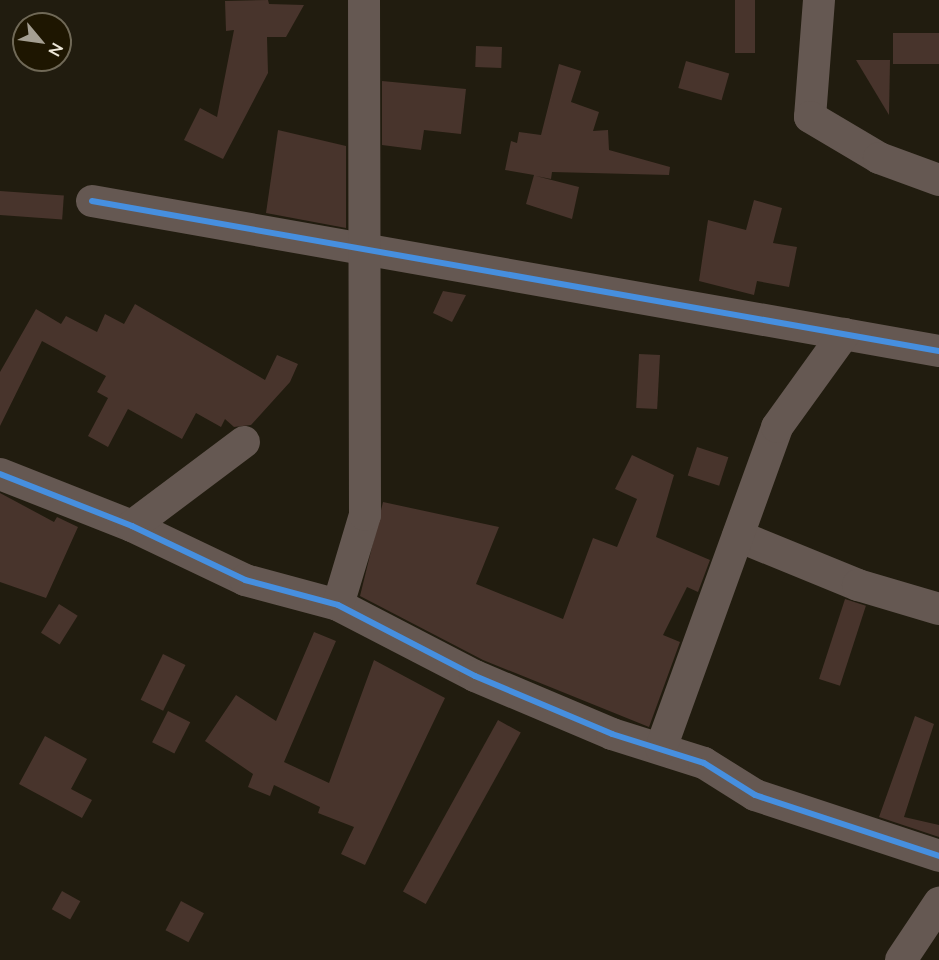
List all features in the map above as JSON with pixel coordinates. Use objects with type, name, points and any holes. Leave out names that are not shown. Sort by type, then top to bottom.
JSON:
[{"type":"street","points":[[338,605],[365,515],[364,0]]},
{"type":"street","points":[[819,0],[810,117],[879,158],[939,180]]},
{"type":"street","points":[[92,201],[366,246],[939,351]]},
{"type":"street","points":[[661,748],[777,427],[844,334]]},
{"type":"street","points":[[132,526],[244,442]]},
{"type":"street","points":[[0,474],[132,526],[245,580],[338,605],[558,713],[704,762],[764,798],[939,855]]},
{"type":"street","points":[[738,536],[858,585],[939,609]]},
{"type":"street","points":[[901,960],[939,903]]},
{"type":"building","points":[[268,0],[269,4],[304,5],[286,37],[267,37],[268,73],[223,159],[184,140],[200,108],[217,117],[234,30],[226,31],[225,1]]},
{"type":"building","points":[[735,0],[755,0],[755,53],[735,53]]},
{"type":"building","points":[[893,33],[939,33],[939,64],[893,64]]},
{"type":"building","points":[[476,46],[502,47],[501,68],[475,67]]},
{"type":"building","points":[[856,60],[890,60],[889,115]]},
{"type":"building","points":[[686,61],[729,73],[722,100],[678,88]]},
{"type":"building","points":[[559,64],[581,71],[571,102],[599,112],[593,131],[608,130],[609,150],[670,167],[669,175],[552,172],[551,179],[536,176],[579,187],[572,219],[526,204],[534,175],[505,170],[511,141],[517,143],[519,132],[541,135]]},
{"type":"building","points":[[382,81],[466,89],[461,134],[424,130],[421,150],[382,145]]},
{"type":"building","points":[[278,130],[346,146],[346,228],[266,213]]},
{"type":"building","points":[[0,191],[64,195],[62,219],[0,215]]},
{"type":"building","points":[[754,200],[782,208],[773,243],[797,247],[789,287],[757,281],[754,295],[699,281],[708,220],[746,230]]},
{"type":"building","points":[[443,291],[466,295],[452,322],[433,313]]},
{"type":"building","points":[[135,304],[265,380],[277,355],[298,364],[290,382],[251,425],[234,427],[225,419],[221,427],[196,413],[182,439],[128,409],[108,447],[88,436],[108,398],[97,392],[106,376],[42,341],[0,426],[0,372],[36,309],[61,324],[66,316],[97,332],[105,314],[124,324]]},
{"type":"building","points":[[639,354],[660,355],[657,409],[636,408]]},
{"type":"building","points":[[697,447],[728,457],[719,486],[688,476]]},
{"type":"building","points":[[632,455],[674,475],[656,537],[710,560],[698,592],[687,587],[663,635],[680,642],[649,727],[483,660],[360,596],[383,502],[499,527],[476,584],[563,619],[593,538],[617,547],[637,499],[615,489]]},
{"type":"building","points":[[0,493],[54,522],[57,517],[78,527],[46,598],[0,582]]},
{"type":"building","points":[[845,599],[866,606],[840,686],[819,679]]},
{"type":"building","points":[[59,604],[78,616],[60,644],[41,633]]},
{"type":"building","points":[[314,632],[336,641],[284,762],[329,783],[374,660],[445,698],[365,865],[341,854],[354,827],[318,813],[320,807],[274,785],[270,796],[248,787],[253,774],[205,741],[236,695],[276,721]]},
{"type":"building","points":[[163,654],[185,665],[163,711],[141,700]]},
{"type":"building","points":[[168,711],[190,722],[174,754],[152,742]]},
{"type":"building","points":[[915,716],[934,724],[904,817],[939,825],[939,837],[879,817]]},
{"type":"building","points":[[498,720],[521,733],[426,904],[403,891]]},
{"type":"building","points":[[45,736],[87,759],[71,789],[92,800],[82,818],[19,784]]},
{"type":"building","points":[[62,891],[80,901],[70,920],[52,909]]},
{"type":"building","points":[[181,901],[204,913],[188,942],[166,930]]},
{"type":"cycle path","points":[[92,201],[939,351]]},
{"type":"cycle path","points":[[0,474],[132,526],[245,580],[338,605],[475,676],[612,734],[704,763],[755,795],[939,856]]}]
